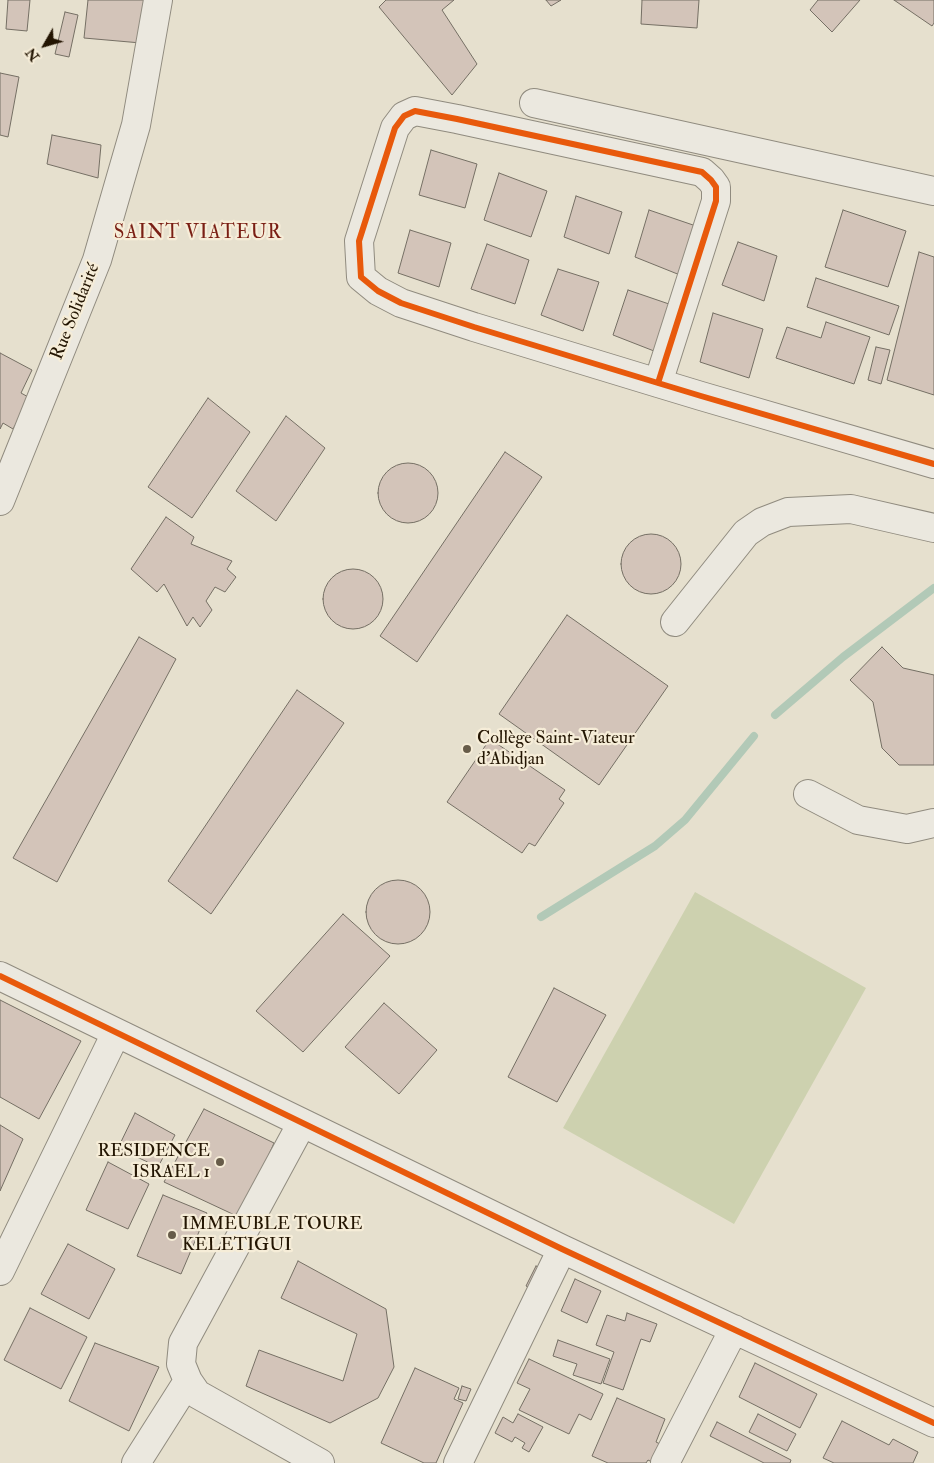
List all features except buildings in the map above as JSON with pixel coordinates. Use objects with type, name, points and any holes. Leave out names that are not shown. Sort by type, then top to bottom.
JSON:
[{"type":"street","name":"Rue Solidarité","points":[[0,501],[97,260],[136,125],[158,0]]},
{"type":"street","points":[[534,102],[934,191]]},
{"type":"street","points":[[658,383],[716,201],[716,187],[711,180],[702,172],[457,119],[414,111],[404,116],[395,128],[359,241],[361,277],[378,291],[401,303],[658,383],[934,464]]},
{"type":"street","points":[[674,622],[746,533],[762,522],[788,512],[851,509],[901,518],[934,528]]},
{"type":"street","points":[[808,794],[858,820],[907,829],[934,823]]},
{"type":"street","points":[[0,976],[562,1249],[934,1423]]},
{"type":"street","points":[[0,1271],[116,1033]]},
{"type":"street","points":[[302,1123],[183,1343],[181,1364],[188,1381],[197,1394],[214,1406],[320,1463]]},
{"type":"street","points":[[458,1463],[562,1249]]},
{"type":"street","points":[[665,1463],[734,1329]]},
{"type":"street","points":[[136,1463],[188,1381]]},
{"type":"green space","points":[[695,892],[866,988],[734,1224],[563,1128]]},
{"type":"waterway","points":[[775,715],[843,657],[934,588]]},
{"type":"waterway","points":[[541,917],[655,846],[685,820],[754,736]]},
{"type":"cycle path","points":[[658,383],[716,201],[716,187],[711,180],[702,172],[457,119],[415,111],[404,116],[395,128],[359,241],[361,277],[378,291],[401,303],[474,327],[658,383],[701,396],[934,464]]},
{"type":"cycle path","points":[[0,976],[562,1249],[934,1423]]},
{"type":"place","name":"Collège Saint-Viateur d'Abidjan","points":[[467,749]]},
{"type":"place","name":"RESIDENCE ISRAEL 1","points":[[220,1162]]},
{"type":"place","name":"IMMEUBLE TOURE KELETIGUI","points":[[172,1235]]},
{"type":"district","name":"SAINT VIATEUR","points":[[198,234]]}]
